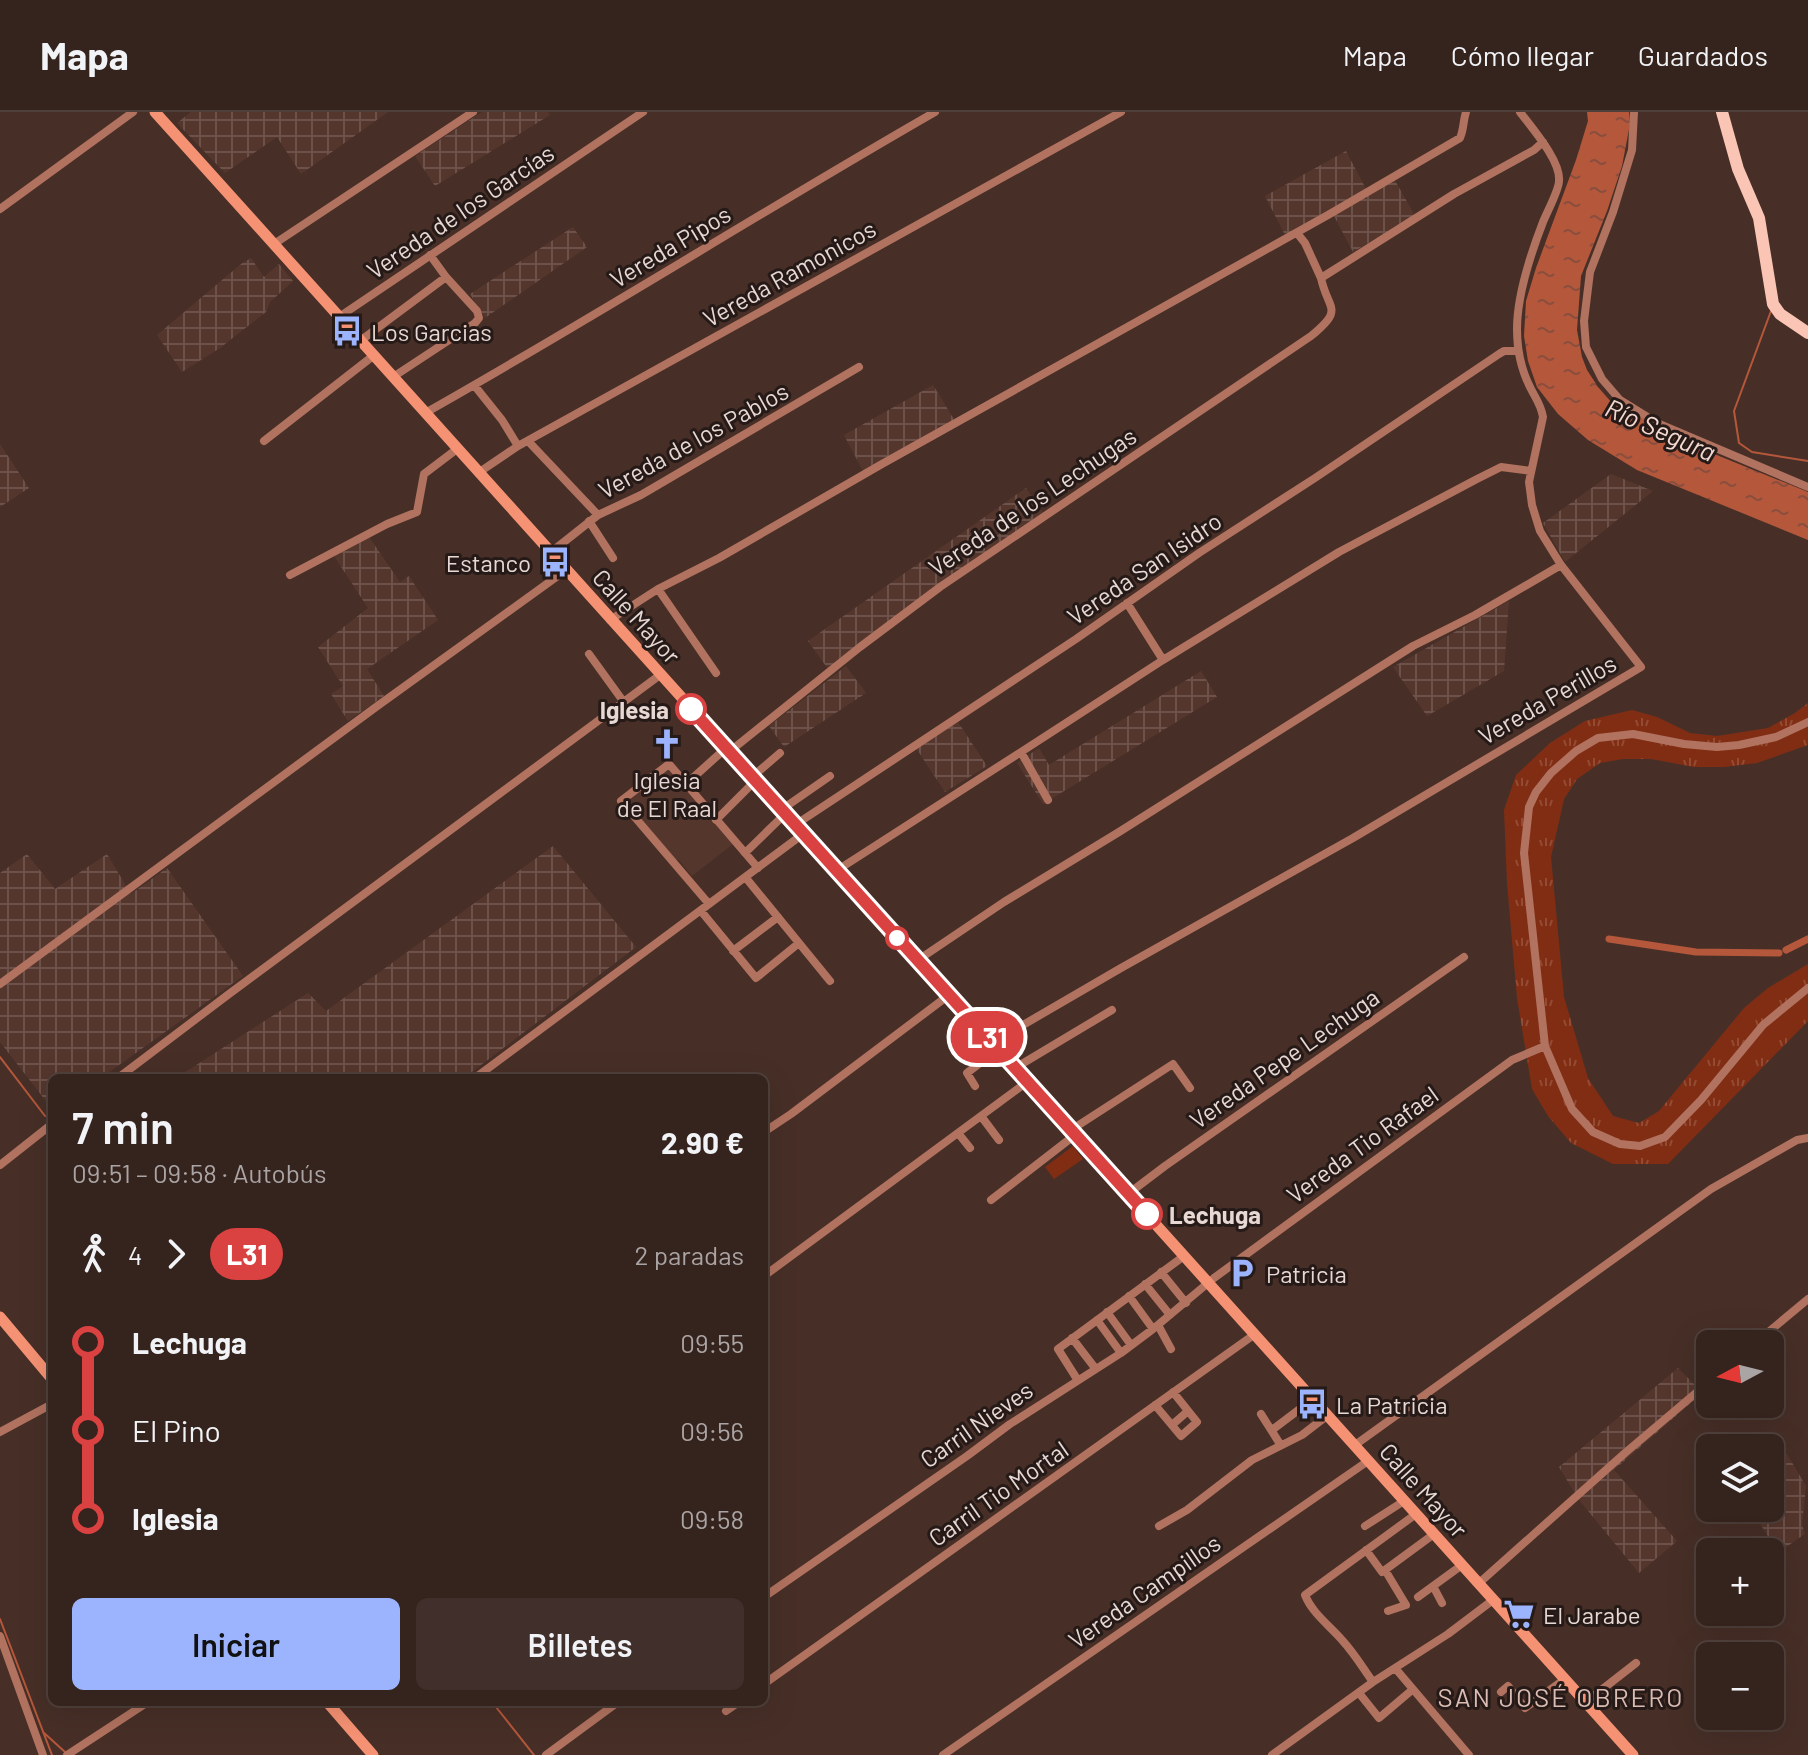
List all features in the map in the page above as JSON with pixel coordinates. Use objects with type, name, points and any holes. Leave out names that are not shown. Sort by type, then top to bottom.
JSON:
[{"type":"main road","name":"Calle Mayor","points":[[155,112],[1633,1755]]},
{"type":"main road","points":[[1722,112],[1738,169],[1759,218],[1773,304],[1780,314],[1808,333]]},
{"type":"main road","points":[[0,1317],[48,1374]]},
{"type":"main road","points":[[330,1706],[373,1755]]},
{"type":"street","points":[[0,209],[133,112]]},
{"type":"street","points":[[274,244],[473,112]]},
{"type":"street","name":"Vereda de los Garcías","points":[[339,317],[643,112]]},
{"type":"street","name":"Vereda Pipos","points":[[425,413],[535,351],[935,112]]},
{"type":"street","name":"Vereda Ramonicos","points":[[478,473],[518,446],[1121,112]]},
{"type":"street","points":[[610,620],[658,589],[719,558],[1297,233],[1460,138],[1466,112]]},
{"type":"street","points":[[1297,233],[1321,278],[1454,194],[1534,150],[1543,142],[1520,112]]},
{"type":"street","points":[[1634,112],[1632,150],[1590,272],[1584,321],[1586,347],[1602,379],[1620,400],[1657,423],[1808,487]]},
{"type":"street","name":"Vereda Perillos","points":[[995,1046],[1121,968],[1353,838],[1641,667],[1561,565],[1540,531],[1532,505],[1529,482],[1543,417],[1517,351],[1517,327],[1522,293],[1538,236],[1559,181],[1555,161],[1543,142]]},
{"type":"street","points":[[393,377],[479,318],[477,311],[430,255]]},
{"type":"street","points":[[360,341],[446,277]]},
{"type":"street","name":"Vereda de los Lechugas","points":[[728,750],[940,587],[1329,322],[1330,300],[1321,278]]},
{"type":"street","name":"Vereda San Isidro","points":[[480,1074],[746,878],[799,830],[1127,603],[1499,354],[1517,351]]},
{"type":"street","points":[[264,441],[373,356]]},
{"type":"street","name":"Vereda de los Pablos","points":[[550,553],[598,515],[641,495],[859,367]]},
{"type":"street","points":[[474,385],[518,446]]},
{"type":"street","points":[[528,441],[598,515]]},
{"type":"street","points":[[290,575],[387,524],[417,512],[424,474],[457,449]]},
{"type":"street","points":[[836,871],[1163,660],[1339,552],[1501,467],[1531,471]]},
{"type":"street","points":[[589,521],[613,558]]},
{"type":"street","points":[[918,960],[1004,902],[1413,646],[1475,615],[1561,565]]},
{"type":"street","points":[[0,984],[566,570]]},
{"type":"street","points":[[658,589],[716,673]]},
{"type":"street","points":[[1127,603],[1163,660]]},
{"type":"street","points":[[589,654],[623,701]]},
{"type":"street","points":[[123,1074],[660,675]]},
{"type":"street","points":[[1808,722],[1776,737],[1717,747],[1633,734],[1598,738],[1576,751],[1551,773],[1536,792],[1529,807],[1524,853],[1545,1046],[1572,1109],[1593,1132],[1620,1144],[1640,1146],[1665,1137],[1701,1100],[1763,1025],[1808,988]]},
{"type":"street","points":[[686,784],[728,750]]},
{"type":"street","points":[[1021,752],[1048,800]]},
{"type":"street","points":[[716,820],[780,753]]},
{"type":"street","points":[[709,904],[621,801],[669,764],[758,868]]},
{"type":"street","points":[[745,853],[783,812],[830,776]]},
{"type":"street","points":[[746,878],[830,981]]},
{"type":"street","points":[[701,911],[756,978],[799,943]]},
{"type":"street","points":[[733,951],[778,917]]},
{"type":"street","name":"Vereda Pepe Lechuga","points":[[1128,1194],[1464,957]]},
{"type":"street","points":[[768,1129],[949,995]]},
{"type":"street","points":[[1015,1068],[1112,1010]]},
{"type":"street","points":[[975,1086],[967,1073],[995,1046]]},
{"type":"street","name":"Vereda Tio Rafael","points":[[1209,1283],[1512,1060],[1545,1046]]},
{"type":"street","points":[[991,1200],[1073,1133],[1173,1064],[1190,1088]]},
{"type":"street","points":[[768,1273],[1027,1082]]},
{"type":"street","points":[[981,1116],[999,1140]]},
{"type":"street","points":[[0,1165],[48,1127]]},
{"type":"street","points":[[958,1133],[970,1148]]},
{"type":"street","points":[[1355,1445],[1711,1189],[1797,1140],[1808,1138]]},
{"type":"street","points":[[1077,1379],[1058,1349],[1184,1256]]},
{"type":"street","points":[[1161,1272],[1186,1303]]},
{"type":"street","name":"Carril Nieves","points":[[768,1594],[1010,1424],[1121,1353],[1209,1283]]},
{"type":"street","points":[[1145,1284],[1170,1315]]},
{"type":"street","points":[[1129,1296],[1171,1349]]},
{"type":"street","points":[[1771,1330],[1808,1299]]},
{"type":"street","points":[[1107,1312],[1131,1345]]},
{"type":"street","points":[[1097,1320],[1121,1353]]},
{"type":"street","name":"Carril Tio Mortal","points":[[768,1681],[1255,1334]]},
{"type":"street","points":[[1072,1338],[1095,1368]]},
{"type":"street","points":[[1155,1405],[1181,1436],[1197,1422],[1173,1392]]},
{"type":"street","points":[[1478,1584],[1696,1393]]},
{"type":"street","points":[[1272,1430],[1313,1399]]},
{"type":"street","points":[[0,1432],[48,1406]]},
{"type":"street","points":[[1172,1425],[1188,1411]]},
{"type":"street","points":[[1261,1414],[1280,1444]]},
{"type":"street","points":[[1159,1526],[1187,1510],[1242,1468],[1280,1444],[1302,1435],[1328,1415]]},
{"type":"street","name":"Vereda Campillos","points":[[943,1755],[1368,1461]]},
{"type":"street","points":[[1365,1526],[1404,1501]]},
{"type":"street","points":[[1373,1682],[1305,1595],[1416,1514]]},
{"type":"street","points":[[1366,1550],[1382,1572],[1434,1534]]},
{"type":"street","points":[[1418,1597],[1462,1565]]},
{"type":"street","points":[[1385,1570],[1406,1605],[1388,1611]]},
{"type":"street","points":[[1433,1586],[1442,1603]]},
{"type":"street","points":[[1272,1755],[1493,1600]]},
{"type":"street","points":[[0,1636],[43,1755]]},
{"type":"street","points":[[1586,1702],[1636,1663]]},
{"type":"street","points":[[1395,1668],[1469,1755]]},
{"type":"street","points":[[1501,1692],[1508,1686],[1525,1708],[1565,1679]]},
{"type":"street","points":[[1359,1693],[1379,1718],[1412,1690]]},
{"type":"street","points":[[71,1752],[142,1706]]},
{"type":"street","points":[[546,1755],[613,1706]]},
{"type":"street","points":[[726,1711],[733,1706]]},
{"type":"shaded area","points":[[191,112],[388,112],[301,174],[277,137],[225,173],[177,123]]},
{"type":"shaded area","points":[[482,112],[548,112],[550,115],[435,186],[415,156]]},
{"type":"shaded area","points":[[1346,151],[1366,189],[1392,175],[1415,216],[1353,252],[1334,216],[1285,235],[1265,196]]},
{"type":"shaded area","points":[[573,227],[587,247],[485,318],[470,294]]},
{"type":"shaded area","points":[[251,258],[264,277],[279,264],[293,281],[270,302],[266,312],[220,348],[182,372],[157,335]]},
{"type":"shaded area","points":[[933,385],[958,426],[866,477],[844,435]]},
{"type":"shaded area","points":[[0,444],[29,488],[0,507]]},
{"type":"shaded area","points":[[1611,474],[1653,491],[1565,562],[1543,523]]},
{"type":"shaded area","points":[[1026,488],[1043,513],[828,669],[808,641]]},
{"type":"shaded area","points":[[369,537],[400,582],[409,576],[438,620],[367,669],[384,696],[348,721],[331,694],[343,686],[318,647],[368,608],[334,556]]},
{"type":"shaded area","points":[[1509,601],[1504,671],[1427,716],[1393,667]]},
{"type":"shaded area","points":[[846,666],[866,693],[784,747],[769,726]]},
{"type":"shaded area","points":[[1201,671],[1217,697],[1043,804],[1017,763],[1039,748],[1049,765]]},
{"type":"shaded area","points":[[958,722],[987,766],[945,792],[916,748]]},
{"type":"shaded area","points":[[670,769],[733,844],[692,876],[625,802]]},
{"type":"shaded area","points":[[553,846],[636,947],[469,1074],[182,1074],[308,993],[326,1011]]},
{"type":"shaded area","points":[[27,854],[55,889],[107,854],[131,894],[167,868],[243,976],[107,1074],[48,1074],[48,1104],[0,1042],[0,873]]},
{"type":"shaded area","points":[[1678,1368],[1696,1386],[1696,1398],[1614,1470],[1677,1541],[1639,1573],[1579,1500],[1559,1467]]},
{"type":"shaded area","points":[[1787,1454],[1806,1486],[1802,1525],[1805,1534],[1784,1549],[1784,1538],[1769,1538],[1759,1522],[1784,1522],[1784,1456]]},
{"type":"green space","points":[[1808,703],[1808,745],[1757,763],[1724,767],[1694,767],[1651,759],[1600,763],[1577,779],[1564,799],[1551,857],[1564,997],[1588,1078],[1613,1116],[1639,1123],[1659,1111],[1744,1008],[1768,988],[1808,964],[1808,1021],[1668,1164],[1613,1164],[1571,1143],[1548,1116],[1532,1089],[1517,998],[1507,883],[1504,810],[1516,775],[1550,743],[1585,721],[1632,710],[1657,717],[1690,733],[1717,736],[1768,728]]},
{"type":"green space","points":[[1073,1146],[1083,1159],[1054,1179],[1045,1167]]},
{"type":"water","name":"Río Segura","points":[[1587,112],[1629,112],[1630,124],[1622,166],[1581,276],[1577,330],[1587,370],[1612,403],[1702,449],[1808,492],[1808,540],[1637,470],[1588,440],[1558,414],[1537,387],[1524,336],[1526,301],[1576,160],[1588,121]]},
{"type":"waterway","points":[[1771,311],[1734,411],[1739,443],[1752,452],[1808,461]]},
{"type":"waterway","points":[[1609,939],[1696,952],[1779,953]]},
{"type":"waterway","points":[[1786,950],[1808,939]]},
{"type":"waterway","points":[[0,1057],[45,1116]]},
{"type":"waterway","points":[[0,1619],[52,1755]]},
{"type":"waterway","points":[[495,1706],[534,1755]]},
{"type":"waterway","points":[[43,1732],[65,1752]]},
{"type":"bus line","name":"L31","points":[[691,709],[1147,1214]]},
{"type":"place","name":"Los Garcias","points":[[347,331]]},
{"type":"place","name":"Estanco","points":[[555,562]]},
{"type":"place","name":"Iglesia","points":[[691,709]]},
{"type":"place","name":"Iglesia de El Raal","points":[[667,744]]},
{"type":"place","name":"Lechuga","points":[[1147,1214]]},
{"type":"place","name":"Patricia","points":[[1242,1273]]},
{"type":"place","name":"La Patricia","points":[[1312,1404]]},
{"type":"place","name":"El Jarabe","points":[[1519,1614]]},
{"type":"district","name":"SAN JOSÉ OBRERO","points":[[1561,1696]]}]
